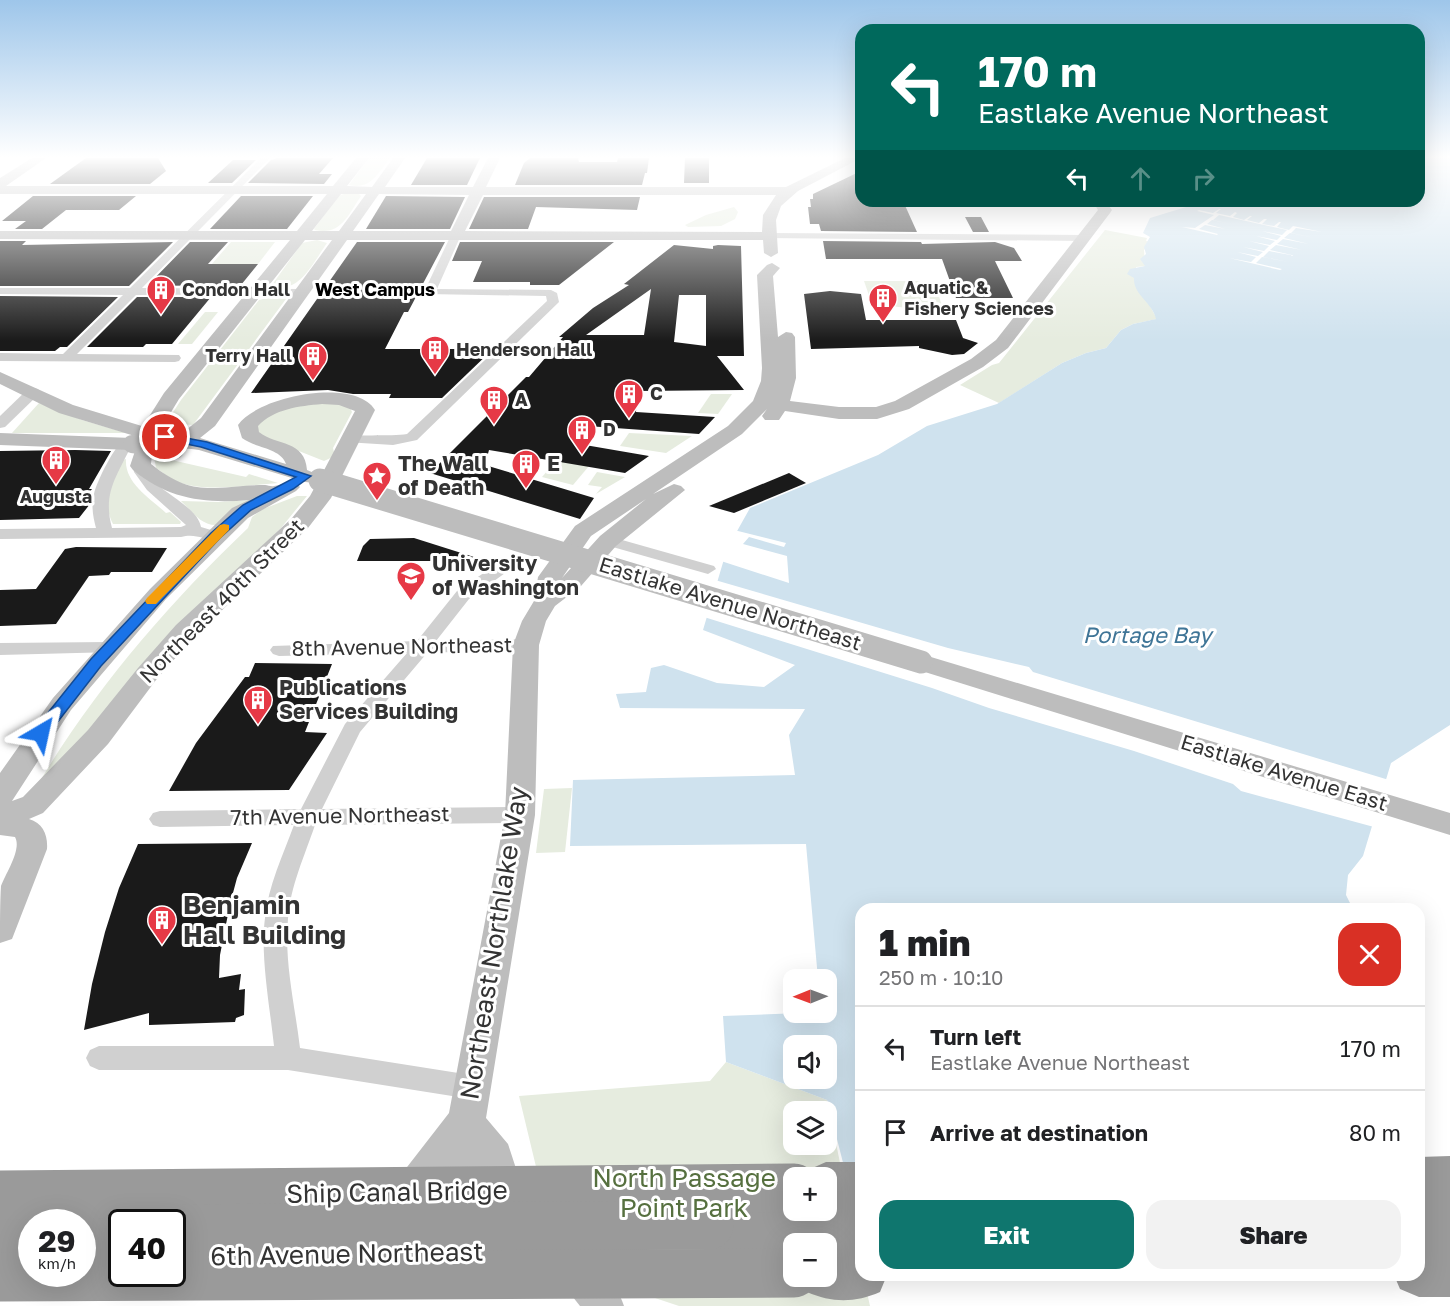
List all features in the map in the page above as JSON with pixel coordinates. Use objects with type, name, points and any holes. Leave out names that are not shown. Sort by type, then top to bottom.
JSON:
[{"type":"highway","points":[[1425,1183],[1450,1182]]},
{"type":"highway","name":"Ship Canal Bridge","points":[[0,1195],[783,1188]]},
{"type":"highway","points":[[837,1188],[855,1188]]},
{"type":"highway","points":[[1425,1223],[1450,1222]]},
{"type":"highway","name":"Ship Canal Bridge","points":[[186,1229],[855,1225]]},
{"type":"highway","points":[[0,1231],[18,1230]]},
{"type":"highway","points":[[1425,1270],[1450,1270]]},
{"type":"highway","points":[[0,1277],[783,1273]]},
{"type":"highway","points":[[837,1273],[855,1273]]},
{"type":"street","points":[[66,358],[205,219]]},
{"type":"street","points":[[204,532],[145,481],[140,471],[171,397],[315,219]]},
{"type":"street","points":[[0,439],[151,443],[202,428],[355,219]]},
{"type":"street","points":[[351,439],[393,441],[412,437],[551,305],[554,297],[551,293],[430,292],[464,219]]},
{"type":"street","points":[[769,219],[772,268],[765,275],[771,404],[858,414],[877,412],[902,405],[995,350],[1098,219]]},
{"type":"street","points":[[0,235],[1084,238]]},
{"type":"street","points":[[0,291],[302,292]]},
{"type":"street","points":[[0,357],[176,358]]},
{"type":"street","points":[[0,377],[66,409],[151,443]]},
{"type":"street","points":[[0,424],[33,392]]},
{"type":"street","name":"Northeast 40th Street","points":[[0,796],[55,712],[204,532],[303,479],[298,461],[292,452],[258,441],[249,434],[248,425],[255,416],[278,405],[305,400],[349,400],[362,405],[365,410],[321,498],[300,523],[185,631],[147,674],[98,737],[33,805],[0,818]]},
{"type":"street","name":"Northeast Northlake Way","points":[[444,1252],[520,815],[525,645],[534,621],[546,601],[550,578],[583,531],[635,494],[723,440],[771,404]]},
{"type":"street","name":"Northeast Northlake Way","points":[[546,601],[573,581],[608,541],[655,502],[743,445],[766,424],[771,404]]},
{"type":"street","points":[[219,407],[223,431],[243,448],[248,460]]},
{"type":"street","points":[[151,443],[163,484],[196,495],[235,495],[303,479]]},
{"type":"street","points":[[105,533],[100,507],[102,489],[151,443]]},
{"type":"street","name":"Eastlake Avenue Northeast","points":[[151,443],[248,460],[303,479],[1118,722]]},
{"type":"street","points":[[0,534],[204,532]]},
{"type":"street","points":[[608,541],[708,569]]},
{"type":"street","points":[[288,1058],[277,954],[276,918],[285,879],[308,816],[352,729],[463,595],[506,565]]},
{"type":"street","name":"8th Avenue Northeast","points":[[279,650],[525,645]]},
{"type":"street","points":[[0,649],[109,648]]},
{"type":"street","name":"Eastlake Avenue East","points":[[1118,722],[1450,824]]},
{"type":"street","name":"7th Avenue Northeast","points":[[160,819],[520,815]]},
{"type":"street","points":[[0,824],[23,828],[30,831],[33,838],[32,849],[0,929]]},
{"type":"street","points":[[99,1058],[288,1058],[468,1105],[494,1158],[522,1251],[544,1253],[565,1261],[583,1274],[603,1306]]},
{"type":"street","points":[[372,1253],[468,1105]]},
{"type":"street","name":"6th Avenue Northeast","points":[[186,1257],[522,1251]]},
{"type":"street","points":[[0,1260],[18,1260]]},
{"type":"green space","points":[[321,219],[346,219],[331,230],[314,229]]},
{"type":"green space","points":[[698,219],[735,219],[721,226],[688,227],[685,225]]},
{"type":"green space","points":[[1105,230],[1147,238],[1146,241],[1151,242],[1144,250],[1145,266],[1136,267],[1135,278],[1157,319],[1133,324],[1121,330],[1106,348],[1062,363],[999,403],[960,385],[999,363]]},
{"type":"green space","points":[[317,240],[327,243],[311,267],[297,282],[290,286],[272,285],[302,243]]},
{"type":"green space","points":[[231,242],[275,242],[258,264],[211,265]]},
{"type":"green space","points":[[864,281],[934,281],[944,312],[872,304]]},
{"type":"green space","points":[[275,296],[286,299],[193,425],[166,423],[181,400],[259,300]]},
{"type":"green space","points":[[205,312],[218,312],[192,344],[178,344]]},
{"type":"green space","points":[[711,394],[732,394],[718,414],[698,413]]},
{"type":"green space","points":[[39,403],[82,420],[126,433],[12,433]]},
{"type":"green space","points":[[348,403],[352,412],[333,448],[335,456],[324,461],[261,436],[255,424],[295,404]]},
{"type":"green space","points":[[629,433],[692,436],[666,453],[620,446]]},
{"type":"green space","points":[[154,456],[246,477],[249,474],[278,483],[226,487],[186,485],[173,480],[156,468]]},
{"type":"green space","points":[[126,459],[129,476],[134,483],[166,513],[170,512],[181,522],[180,524],[113,524],[108,507],[109,491],[123,460]]},
{"type":"green space","points":[[556,461],[589,466],[573,485],[542,477]]},
{"type":"green space","points":[[597,472],[625,477],[596,494],[602,487],[588,485]]},
{"type":"green space","points":[[297,496],[307,496],[281,528],[120,691],[61,767],[37,786],[107,682],[161,618],[248,528],[252,517],[263,509]]},
{"type":"green space","points":[[249,500],[217,525],[201,520],[181,501],[218,502]]},
{"type":"green space","points":[[572,788],[565,852],[536,853],[544,789]]},
{"type":"green space","name":"North Passage Point Park","points":[[726,1062],[783,1083],[783,1089],[798,1089],[827,1100],[783,1101],[783,1155],[837,1155],[837,1148],[855,1235],[855,1281],[864,1281],[870,1306],[679,1306],[583,1274],[538,1175],[519,1096],[710,1081]]},
{"type":"water","name":"Portage Bay","points":[[1150,219],[1450,219],[1450,725],[1391,763],[1363,856],[1348,875],[1346,895],[1350,903],[855,903],[855,1210],[837,1139],[837,1101],[827,1101],[798,1089],[837,1089],[837,1035],[783,1035],[783,1083],[726,1062],[723,1016],[783,1014],[783,1023],[837,1023],[837,969],[817,969],[806,844],[570,846],[573,780],[795,775],[789,735],[805,709],[620,708],[616,694],[646,692],[651,668],[664,665],[717,683],[764,687],[795,665],[703,630],[727,549],[750,508],[878,455],[927,426],[997,404],[1062,363],[1106,348],[1121,330],[1133,324],[1156,319],[1137,289],[1134,278],[1127,274],[1130,269],[1145,266],[1140,259],[1146,254],[1144,247],[1150,237],[1143,233]]},
{"type":"pier","points":[[1208,219],[1231,224],[1212,220],[1207,224],[1225,229],[1205,225],[1199,229],[1217,235],[1182,227],[1195,228]]},
{"type":"pier","points":[[1237,219],[1248,219],[1259,223],[1267,219],[1262,224],[1274,226],[1281,222],[1277,227],[1289,230],[1293,226],[1322,232],[1296,228],[1291,233],[1316,238],[1290,233],[1284,238],[1309,244],[1283,239],[1277,244],[1302,250],[1276,245],[1270,250],[1296,256],[1269,251],[1263,257],[1289,262],[1262,257],[1256,263],[1282,269],[1280,270],[1229,258],[1251,262],[1256,257],[1237,252],[1258,256],[1263,252],[1243,247],[1264,251],[1269,246],[1249,241],[1270,245],[1275,241],[1256,236],[1277,240],[1281,236],[1262,231],[1282,235],[1287,230]]},
{"type":"pier","points":[[734,530],[786,543],[784,547],[749,537],[743,544],[787,556],[789,583],[721,561]]},
{"type":"pier","points":[[715,580],[948,648],[1029,667],[1033,672],[1389,780],[1374,827],[1241,791],[1233,784],[1134,751],[989,708],[704,617]]},
{"type":"pier","points":[[1425,1147],[1450,1147],[1450,1306],[877,1306],[871,1281],[1425,1281]]},
{"type":"building","points":[[5,219],[55,219],[42,229],[15,229],[26,221],[2,221]]},
{"type":"building","points":[[219,219],[295,219],[287,229],[210,229]]},
{"type":"building","points":[[372,219],[455,219],[450,229],[366,229]]},
{"type":"building","points":[[474,219],[532,219],[528,229],[469,229]]},
{"type":"building","points":[[809,219],[911,219],[917,232],[821,231],[819,224],[810,224]]},
{"type":"building","points":[[966,219],[982,219],[989,232],[973,232]]},
{"type":"building","points":[[0,241],[26,241],[22,245],[173,242],[129,286],[0,286]]},
{"type":"building","points":[[823,241],[921,242],[922,244],[995,242],[1014,248],[1022,261],[995,261],[1013,298],[956,298],[942,259],[826,259]]},
{"type":"building","points":[[190,242],[228,242],[208,264],[258,264],[241,285],[147,286]]},
{"type":"building","points":[[357,242],[445,242],[408,312],[404,312],[385,349],[493,349],[442,398],[389,398],[391,394],[353,394],[328,390],[251,393]]},
{"type":"building","points":[[460,242],[614,242],[559,285],[530,285],[530,282],[473,282],[482,261],[452,261]]},
{"type":"building","points":[[674,245],[713,249],[713,246],[718,245],[741,246],[744,356],[717,356],[744,390],[637,391],[636,412],[715,417],[699,434],[587,426],[585,445],[649,456],[625,473],[489,450],[485,465],[594,498],[580,519],[430,473],[526,377],[529,377],[563,337],[559,337],[593,308],[629,285],[624,284]],"holes":[[[651,289],[644,335],[586,335]],[[679,295],[706,295],[706,346],[674,342]]]},
{"type":"building","name":"Aquatic & Fishery Sciences","points":[[830,291],[861,294],[866,320],[956,320],[963,338],[978,343],[964,354],[952,355],[919,348],[919,346],[811,349],[804,294]]},
{"type":"building","points":[[0,296],[118,297],[67,347],[60,347],[55,351],[0,351]]},
{"type":"building","name":"Condon Hall","points":[[137,297],[211,297],[172,344],[146,344],[143,347],[87,347]]},
{"type":"building","name":"Augusta","points":[[0,451],[111,451],[89,489],[92,489],[81,503],[90,504],[79,518],[0,520]]},
{"type":"building","points":[[789,473],[806,483],[734,513],[709,506]]},
{"type":"building","points":[[414,538],[474,557],[474,561],[357,561],[363,546],[370,539]]},
{"type":"building","points":[[76,547],[167,548],[152,572],[111,572],[109,575],[89,576],[56,624],[0,626],[0,590],[36,589],[65,549]]},
{"type":"building","name":"Publications Services Building","points":[[255,663],[332,664],[305,732],[327,733],[289,790],[169,791],[196,743],[245,677],[249,677]]},
{"type":"building","name":"Benjamin Hall Building","points":[[252,843],[237,878],[220,955],[219,978],[241,974],[239,990],[245,989],[244,1015],[236,1018],[235,1022],[149,1025],[149,1013],[84,1030],[92,984],[105,932],[119,888],[138,844]]},
{"type":"tunnel","points":[[142,455],[155,423]]},
{"type":"slow traffic","points":[[152,601],[224,527]]},
{"type":"place","name":"Condon Hall","points":[[161,316]]},
{"type":"place","name":"Aquatic & Fishery Sciences","points":[[883,324]]},
{"type":"place","name":"Henderson Hall","points":[[435,376]]},
{"type":"place","name":"Terry Hall","points":[[313,382]]},
{"type":"place","name":"C","points":[[629,420]]},
{"type":"place","name":"A","points":[[494,426]]},
{"type":"place","name":"D","points":[[582,456]]},
{"type":"place","name":"Augusta","points":[[56,486]]},
{"type":"place","name":"E","points":[[526,490]]},
{"type":"place","name":"The Wall of Death","points":[[377,502]]},
{"type":"place","name":"University of Washington","points":[[411,602]]},
{"type":"place","name":"Publications Services Building","points":[[258,726]]},
{"type":"place","name":"Benjamin Hall Building","points":[[162,946]]},
{"type":"district","name":"West Campus","points":[[375,290]]},
{"type":"route","points":[[41,733],[96,662],[215,536],[247,508],[289,487],[305,476],[203,445],[165,437]]}]
